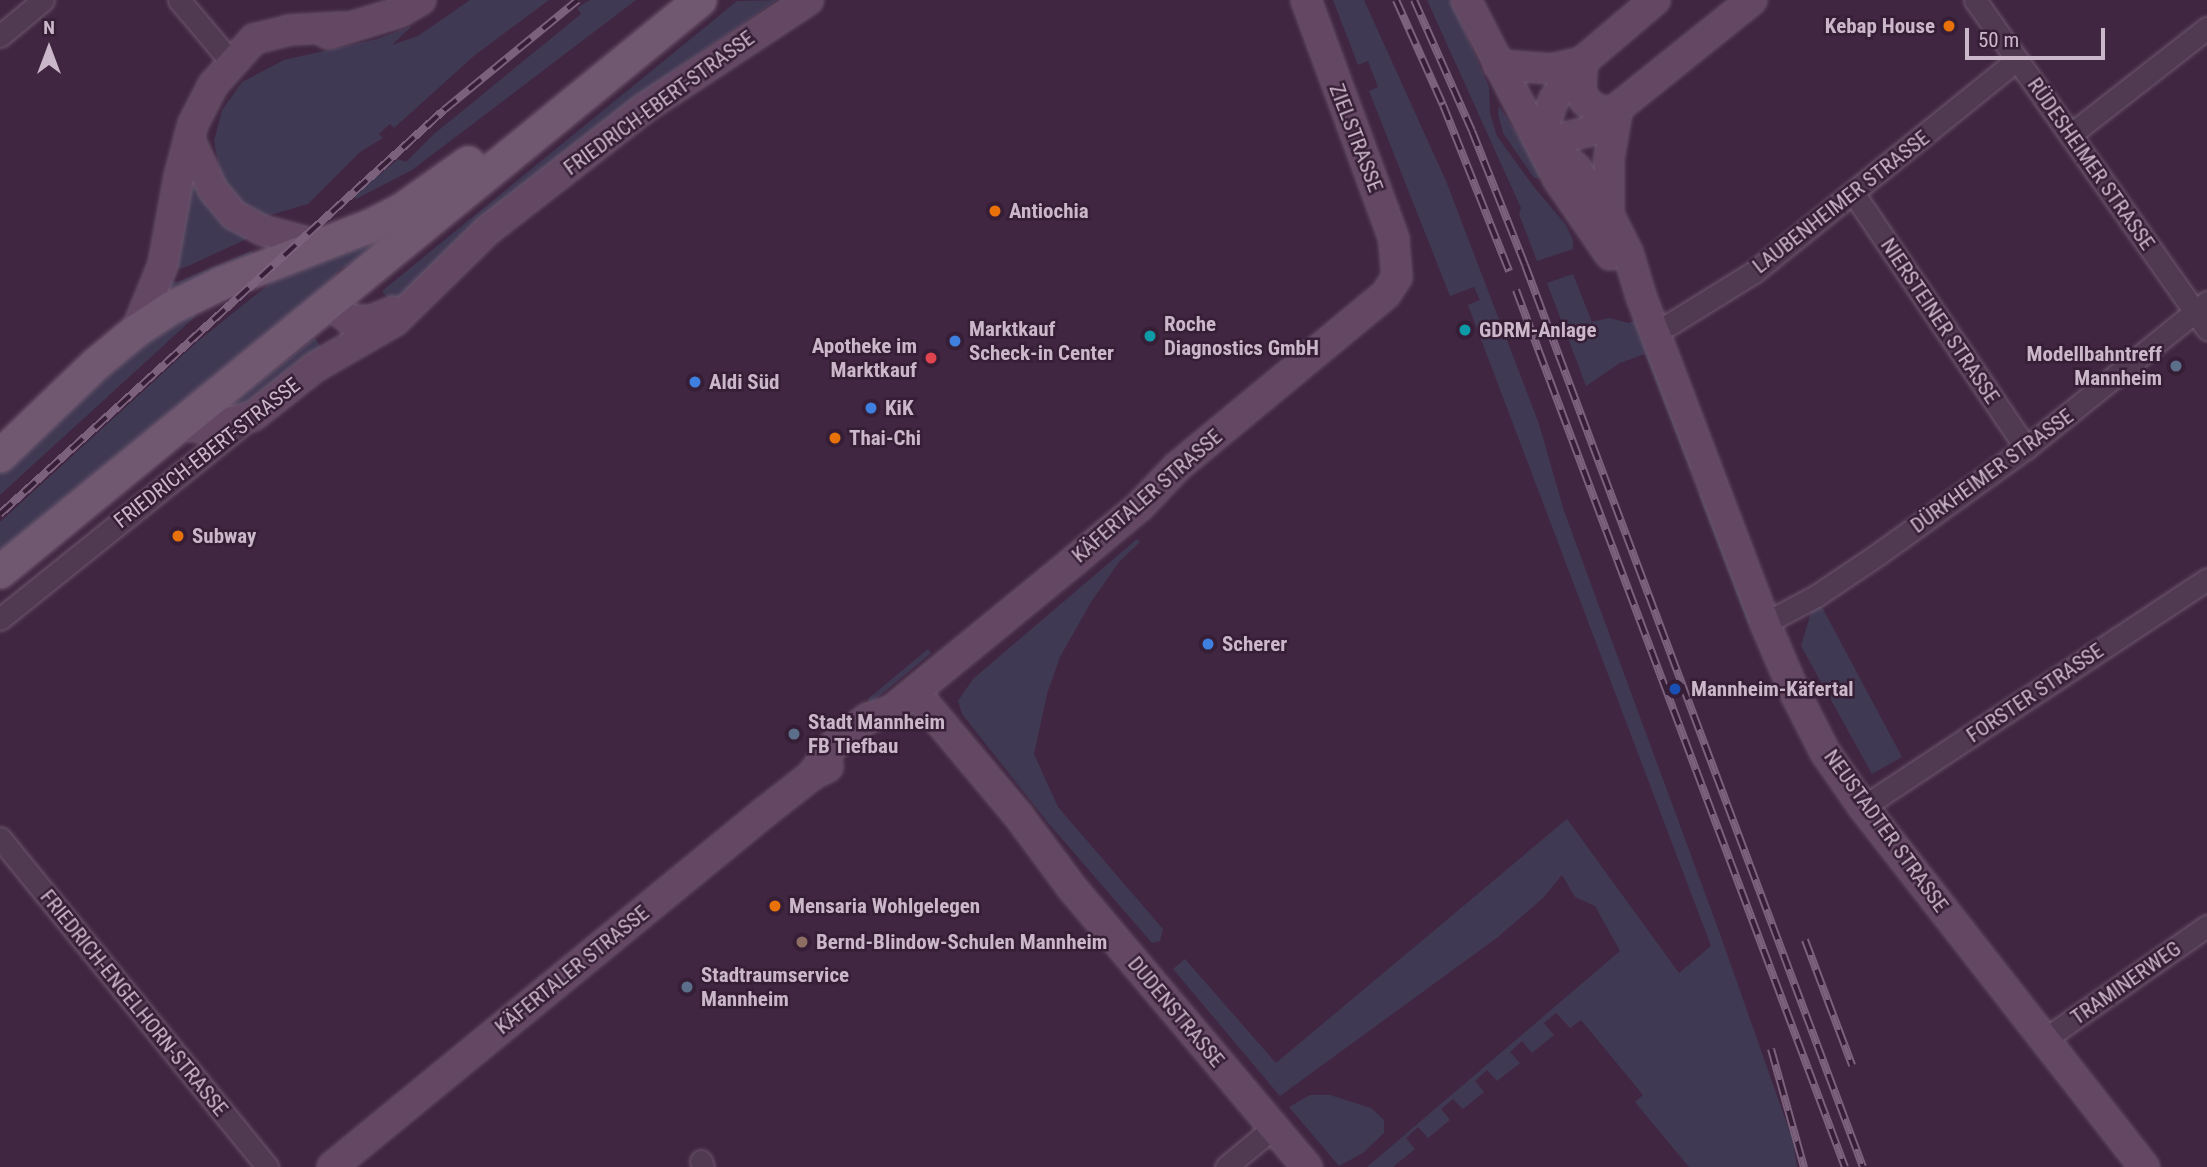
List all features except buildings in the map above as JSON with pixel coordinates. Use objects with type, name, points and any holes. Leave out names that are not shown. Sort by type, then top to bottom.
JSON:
[{"type":"main road","points":[[0,456],[96,364],[171,307],[220,284],[370,226],[437,186],[670,0]]},
{"type":"main road","name":"FRIEDRICH-EBERT-STRASSE","points":[[5,568],[700,0]]},
{"type":"street","points":[[0,36],[43,0]]},
{"type":"street","points":[[179,0],[232,63]]},
{"type":"street","points":[[136,331],[163,262],[178,177],[189,138],[205,97],[232,63],[297,47],[343,27],[400,12],[421,0]]},
{"type":"street","name":"FRIEDRICH-EBERT-STRASSE","points":[[0,619],[315,367],[395,321],[489,229],[643,109],[808,0]]},
{"type":"street","name":"ZIELSTRASSE","points":[[1306,0],[1394,239],[1397,277]]},
{"type":"street","points":[[1466,0],[1498,65],[1540,138]]},
{"type":"street","points":[[1540,138],[1554,99],[1581,62],[1656,0]]},
{"type":"street","points":[[1540,138],[1573,137],[1589,131],[1616,112],[1752,0]]},
{"type":"street","name":"RÜDESHEIMER STRASSE","points":[[1975,0],[2070,135],[2203,314]]},
{"type":"street","points":[[2070,135],[2207,28]]},
{"type":"street","name":"LAUBENHEIMER STRASSE","points":[[1656,330],[1754,272],[2017,60]]},
{"type":"street","points":[[1498,65],[1552,69],[1581,62]]},
{"type":"street","points":[[1581,62],[1581,90],[1585,101],[1595,110],[1616,112]]},
{"type":"street","points":[[1609,215],[1609,158],[1616,112]]},
{"type":"street","points":[[189,138],[213,190],[234,215],[262,230],[322,246]]},
{"type":"street","name":"NEUSTADTER STRASSE","points":[[1540,138],[1576,168],[1609,215],[1637,274],[1641,296]]},
{"type":"street","name":"NEUSTADTER STRASSE","points":[[1540,138],[1558,179],[1641,296],[1765,622],[1794,691],[1825,752],[1863,807],[2144,1167]]},
{"type":"street","name":"NIERSTEINER STRASSE","points":[[1854,194],[2026,448]]},
{"type":"street","name":"KÄFERTALER STRASSE","points":[[332,1167],[812,775],[834,745],[868,718],[892,710],[1140,506],[1177,467],[1386,294],[1397,277]]},
{"type":"street","name":"FRIEDRICH-EBERT-STRASSE","points":[[338,295],[336,304],[341,315],[361,321],[385,315],[419,295]]},
{"type":"street","name":"DÜRKHEIMER STRASSE","points":[[1765,622],[1816,596],[1867,562],[2026,448],[2203,314]]},
{"type":"street","points":[[178,425],[204,428],[253,416]]},
{"type":"street","points":[[5,568],[29,566],[45,582]]},
{"type":"street","name":"FORSTER STRASSE","points":[[1863,807],[2206,582]]},
{"type":"street","name":"DUDENSTRASSE","points":[[915,692],[1018,815],[1072,888],[1307,1167]]},
{"type":"street","name":"FRIEDRICH-ENGELHORN-STRASSE","points":[[0,838],[267,1167]]},
{"type":"street","name":"TRAMINERWEG","points":[[2045,1040],[2207,926]]},
{"type":"street","points":[[1226,1167],[1273,1126]]},
{"type":"shaded area","points":[[470,0],[549,0],[475,55],[394,128],[390,124],[379,134],[383,138],[360,152],[308,204],[257,219],[246,212],[221,178],[214,141],[222,110],[242,82],[284,60],[377,39],[412,26],[392,45],[418,36]]},
{"type":"shaded area","points":[[590,0],[636,0],[412,170],[356,199],[354,196],[398,159],[406,162],[434,134],[581,14],[577,8]]},
{"type":"shaded area","points":[[777,0],[672,72],[595,131],[392,303],[382,291],[737,1]]},
{"type":"shaded area","points":[[1333,0],[1364,0],[1446,181],[1539,424],[1564,511],[1720,934],[1793,1141],[1797,1167],[1689,1167],[1635,1102],[1643,1095],[1581,1020],[1570,1028],[1556,1013],[1544,1023],[1554,1035],[1532,1053],[1522,1041],[1510,1052],[1520,1063],[1497,1081],[1487,1070],[1475,1081],[1484,1092],[1463,1109],[1453,1099],[1441,1109],[1450,1120],[1428,1138],[1418,1127],[1406,1138],[1415,1149],[1393,1167],[1367,1167],[1620,951],[1595,906],[1575,897],[1562,875],[1543,898],[1498,937],[1280,1096],[1173,969],[1185,959],[1276,1063],[1567,819],[1679,973],[1711,946],[1468,305],[1480,300],[1474,287],[1450,296],[1369,91],[1378,87],[1368,61],[1358,65]]},
{"type":"shaded area","points":[[1427,0],[1451,0],[1489,87],[1490,114],[1497,136],[1566,225],[1573,240],[1573,249],[1537,261],[1519,214],[1521,208]]},
{"type":"shaded area","points":[[1499,106],[1544,175],[1541,178],[1534,178],[1503,133],[1498,114]]},
{"type":"shaded area","points":[[199,186],[251,237],[186,267],[173,270],[187,189]]},
{"type":"shaded area","points":[[385,235],[359,261],[340,269],[329,286],[0,557],[0,522],[197,342],[284,272]]},
{"type":"shaded area","points":[[252,251],[254,257],[168,293],[169,281],[177,282]]},
{"type":"shaded area","points":[[1573,274],[1592,322],[1609,318],[1629,323],[1635,320],[1637,323],[1695,467],[1690,469],[1645,354],[1620,363],[1586,386],[1547,283]]},
{"type":"shaded area","points":[[193,313],[197,315],[0,495],[0,471],[88,386],[129,351]]},
{"type":"shaded area","points":[[315,338],[324,352],[294,365],[248,402],[223,410]]},
{"type":"shaded area","points":[[1704,493],[1753,623],[1748,624],[1699,495]]},
{"type":"shaded area","points":[[1137,539],[1140,542],[1119,562],[1091,602],[1060,657],[1047,694],[1034,754],[1058,807],[1163,929],[1160,941],[1152,943],[1049,824],[962,714],[958,701],[973,679]]},
{"type":"shaded area","points":[[1816,596],[1902,757],[1872,774],[1801,646]]},
{"type":"shaded area","points":[[928,649],[931,653],[871,703],[868,699]]},
{"type":"shaded area","points":[[1310,1095],[1330,1095],[1371,1108],[1384,1120],[1384,1133],[1363,1153],[1339,1166],[1289,1107]]},
{"type":"railway","points":[[0,514],[444,110],[578,0]]},
{"type":"railway","points":[[1396,0],[1443,105],[1509,271]]},
{"type":"railway","points":[[1414,0],[1472,131],[1525,265],[1863,1167]]},
{"type":"railway","points":[[1516,290],[1845,1167]]},
{"type":"railway","points":[[1805,940],[1852,1065]]},
{"type":"railway","points":[[1771,1049],[1804,1167]]},
{"type":"place","name":"Kebap House","points":[[1949,26]]},
{"type":"place","name":"Antiochia","points":[[995,211]]},
{"type":"place","name":"GDRM-Anlage","points":[[1465,330]]},
{"type":"place","name":"Roche Diagnostics GmbH","points":[[1150,336]]},
{"type":"place","name":"Marktkauf Scheck-in Center","points":[[955,341]]},
{"type":"place","name":"Apotheke im Marktkauf","points":[[931,358]]},
{"type":"place","name":"Modellbahntreff Mannheim","points":[[2176,366]]},
{"type":"place","name":"Aldi Süd","points":[[695,382]]},
{"type":"place","name":"KiK","points":[[871,408]]},
{"type":"place","name":"Thai-Chi","points":[[835,438]]},
{"type":"place","name":"Subway","points":[[178,536]]},
{"type":"place","name":"Scherer","points":[[1208,644]]},
{"type":"place","name":"Mannheim-Käfertal","points":[[1675,689]]},
{"type":"place","name":"Stadt Mannheim FB Tiefbau","points":[[794,734]]},
{"type":"place","name":"Mensaria Wohlgelegen","points":[[775,906]]},
{"type":"place","name":"Bernd-Blindow-Schulen Mannheim","points":[[802,942]]},
{"type":"place","name":"Stadtraumservice Mannheim","points":[[687,987]]}]
